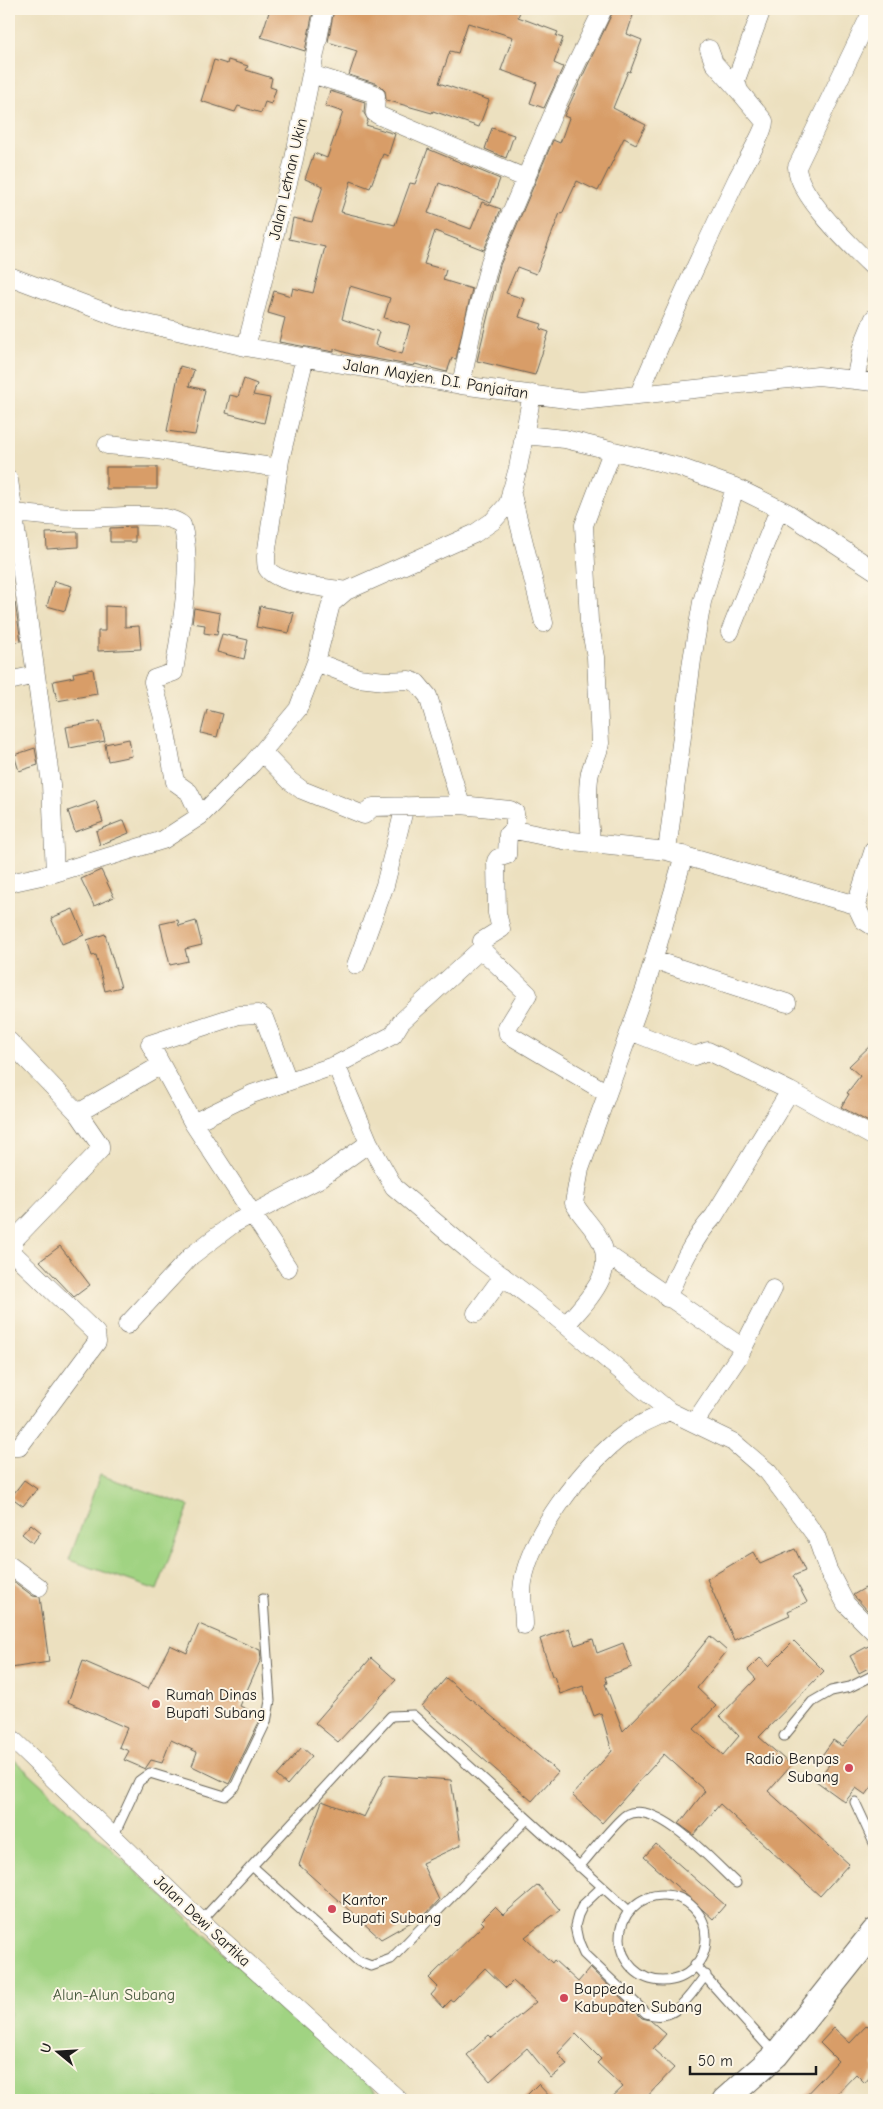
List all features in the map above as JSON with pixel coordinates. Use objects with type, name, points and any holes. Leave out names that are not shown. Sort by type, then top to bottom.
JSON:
[{"type":"main road","points":[[725,2100],[776,2055],[874,1932]]},
{"type":"street","name":"Jalan Letnan Ukin","points":[[246,347],[294,159],[324,9]]},
{"type":"street","points":[[461,385],[473,326],[490,262],[559,100],[603,9]]},
{"type":"street","points":[[739,91],[737,76],[762,9]]},
{"type":"street","points":[[874,9],[797,166],[797,177],[836,230],[874,268]]},
{"type":"street","points":[[639,394],[677,305],[762,132],[764,121],[714,63],[709,49]]},
{"type":"street","points":[[311,74],[372,92],[376,96],[376,113],[380,116],[525,178]]},
{"type":"street","name":"Jalan Mayjen. D.I. Panjaitan","points":[[9,276],[118,317],[246,347],[304,363],[581,401],[818,376],[874,382]]},
{"type":"street","points":[[855,380],[862,347],[874,318]]},
{"type":"street","points":[[304,363],[279,468],[266,556],[267,568],[275,576],[284,580],[346,591]]},
{"type":"street","points":[[9,882],[55,873],[163,840],[200,816],[262,752],[298,709],[316,662],[331,604],[346,591],[474,534],[498,515],[508,504],[518,468],[532,394]]},
{"type":"street","points":[[524,435],[565,439],[679,467],[735,487],[780,509],[874,570]]},
{"type":"street","points":[[107,446],[160,450],[279,468]]},
{"type":"street","points":[[591,843],[591,769],[599,753],[600,743],[596,657],[589,620],[584,525],[612,452]]},
{"type":"street","points":[[9,480],[13,514],[14,563],[35,675],[51,784],[55,873]]},
{"type":"street","points":[[566,1326],[597,1287],[606,1265],[605,1253],[599,1238],[574,1203],[580,1169],[654,960],[676,853],[692,660],[702,602],[735,487]]},
{"type":"street","points":[[511,491],[544,622]]},
{"type":"street","points":[[730,632],[780,509]]},
{"type":"street","points":[[13,514],[79,518],[151,517],[172,520],[182,525],[186,555],[183,603],[174,672],[154,679],[152,682],[164,720],[175,782],[190,792],[200,816]]},
{"type":"street","points":[[316,662],[358,678],[385,681],[409,680],[423,688],[428,696],[462,805]]},
{"type":"street","points":[[9,682],[35,675]]},
{"type":"street","points":[[262,752],[290,781],[302,790],[353,811],[366,815],[372,807],[462,805],[512,810],[515,816],[515,830]]},
{"type":"street","points":[[356,965],[385,885],[405,806]]},
{"type":"street","points":[[193,1123],[252,1094],[336,1065],[393,1035],[401,1022],[481,949],[482,941],[501,929],[497,913],[496,861],[498,858],[507,855],[508,834],[515,830],[591,843],[676,853],[856,905]]},
{"type":"street","points":[[874,849],[856,905],[862,920],[874,927]]},
{"type":"street","points":[[481,949],[529,995],[507,1028],[508,1034],[607,1093]]},
{"type":"street","points":[[654,960],[788,1003]]},
{"type":"street","points":[[288,1081],[264,1018],[253,1013],[151,1042],[150,1046],[193,1123],[288,1268]]},
{"type":"street","points":[[630,1031],[694,1056],[708,1051],[790,1091],[874,1137]]},
{"type":"street","points":[[9,1041],[78,1113],[99,1140],[100,1150],[12,1241],[11,1248],[13,1253],[96,1333],[97,1342],[19,1447],[9,1447]]},
{"type":"street","points":[[78,1113],[161,1065]]},
{"type":"street","points":[[336,1065],[370,1144],[394,1187],[669,1410],[734,1442],[768,1472],[816,1536],[828,1570],[846,1604],[874,1632]]},
{"type":"street","points":[[667,1298],[688,1250],[702,1229],[714,1216],[790,1091]]},
{"type":"street","points":[[127,1325],[191,1256],[233,1224],[319,1178],[370,1144]]},
{"type":"street","points":[[605,1253],[667,1298],[743,1348]]},
{"type":"street","points":[[476,1314],[503,1276]]},
{"type":"street","points":[[695,1422],[743,1348],[773,1289]]},
{"type":"street","points":[[524,1625],[522,1590],[530,1555],[571,1485],[599,1456],[626,1433],[669,1410]]},
{"type":"street","points":[[9,1564],[39,1587]]},
{"type":"street","name":"Jalan Dewi Sartika","points":[[9,1736],[201,1921],[399,2100]]},
{"type":"lane","points":[[113,1837],[139,1781],[150,1773],[224,1796],[234,1787],[266,1722],[270,1701],[263,1599]]},
{"type":"lane","points":[[784,1736],[812,1702],[831,1691],[850,1687],[874,1675]]},
{"type":"lane","points":[[201,1921],[391,1716],[413,1715],[629,1911]]},
{"type":"lane","points":[[856,1802],[874,1843]]},
{"type":"lane","points":[[580,1866],[626,1816],[642,1813],[657,1816],[670,1824],[736,1883]]},
{"type":"lane","points":[[252,1866],[358,1961],[371,1966],[391,1959],[527,1819]]},
{"type":"lane","points":[[602,1887],[583,1905],[578,1915],[575,1926],[578,1940],[584,1954],[646,2013],[657,2017],[670,2015],[706,1975]]},
{"type":"lane","points":[[666,1894],[685,1900],[700,1915],[706,1935],[703,1955],[690,1972],[671,1981],[650,1980],[632,1969],[622,1951],[620,1930],[629,1911],[645,1898],[666,1894]]},
{"type":"lane","points":[[695,1965],[776,2055]]},
{"type":"green space","points":[[100,1475],[189,1506],[157,1590],[69,1560]]},
{"type":"green space","name":"Alun-Alun Subang","points":[[9,1755],[385,2100],[9,2100]]},
{"type":"building","points":[[270,9],[301,9],[313,12],[305,51],[261,37]]},
{"type":"building","points":[[334,9],[521,9],[518,17],[558,32],[556,36],[563,38],[554,63],[563,67],[544,108],[530,103],[537,83],[501,70],[513,37],[468,23],[458,53],[450,51],[439,83],[489,100],[479,127],[433,111],[432,113],[386,100],[385,91],[378,84],[349,75],[357,51],[328,42]]},
{"type":"building","points":[[614,9],[635,9],[627,34],[642,40],[630,72],[628,71],[613,108],[646,125],[636,144],[624,138],[598,191],[577,181],[562,214],[560,213],[536,274],[517,267],[506,293],[525,299],[519,317],[542,324],[540,329],[549,332],[535,375],[477,361],[500,265],[553,140],[560,143],[569,118],[564,116]]},
{"type":"building","points":[[214,60],[227,64],[228,60],[248,66],[246,70],[272,78],[270,87],[276,89],[271,104],[265,102],[261,113],[238,106],[235,112],[201,101]]},
{"type":"building","points":[[330,91],[365,102],[364,113],[368,120],[366,125],[395,134],[388,156],[383,154],[370,188],[351,181],[341,212],[395,225],[410,183],[415,184],[428,149],[500,179],[491,203],[439,183],[428,213],[471,229],[482,202],[501,209],[484,250],[435,231],[424,264],[446,270],[443,280],[472,289],[456,359],[452,358],[447,372],[415,364],[414,366],[354,355],[334,349],[334,352],[279,342],[285,318],[268,313],[274,291],[291,296],[293,288],[313,293],[325,247],[289,239],[293,218],[312,222],[323,186],[305,179],[314,153],[327,158],[343,112],[325,106]],"holes":[[[350,286],[390,298],[384,318],[410,325],[402,354],[375,345],[379,332],[342,319]]]},
{"type":"building","points":[[492,128],[514,135],[506,158],[485,149]]},
{"type":"building","points":[[180,366],[194,370],[189,386],[205,390],[195,435],[167,431]]},
{"type":"building","points":[[244,379],[257,384],[253,395],[270,398],[264,423],[226,413],[230,395],[238,397]]},
{"type":"building","points":[[106,467],[157,467],[157,489],[106,489]]},
{"type":"building","points":[[135,527],[135,542],[110,542],[110,528]]},
{"type":"building","points":[[78,532],[78,547],[47,549],[46,533]]},
{"type":"building","points":[[54,581],[72,586],[65,611],[47,606]]},
{"type":"building","points":[[15,603],[21,641],[9,644],[9,604]]},
{"type":"building","points":[[105,606],[125,607],[125,627],[139,626],[141,649],[98,651],[98,631],[105,631]]},
{"type":"building","points":[[260,606],[294,613],[289,633],[256,627]]},
{"type":"building","points":[[194,608],[220,613],[217,635],[204,633],[205,625],[192,623]]},
{"type":"building","points":[[222,634],[248,640],[244,659],[217,652]]},
{"type":"building","points":[[93,669],[97,694],[57,701],[53,681],[74,677],[73,673]]},
{"type":"building","points":[[207,710],[223,714],[217,737],[201,733]]},
{"type":"building","points":[[100,721],[105,741],[70,748],[66,727]]},
{"type":"building","points":[[129,739],[132,756],[108,761],[105,744]]},
{"type":"building","points":[[35,748],[38,765],[19,771],[14,755]]},
{"type":"building","points":[[96,801],[103,822],[75,832],[68,811]]},
{"type":"building","points":[[124,820],[129,833],[100,845],[96,831]]},
{"type":"building","points":[[101,870],[114,897],[94,906],[81,879]]},
{"type":"building","points":[[73,909],[84,935],[62,944],[51,918]]},
{"type":"building","points":[[178,920],[179,926],[196,921],[202,945],[185,949],[188,961],[170,965],[160,924]]},
{"type":"building","points":[[105,934],[121,987],[105,991],[96,955],[92,956],[87,940]]},
{"type":"building","points":[[874,1042],[874,1125],[841,1107],[849,1094],[847,1093],[860,1076],[849,1066]]},
{"type":"building","points":[[60,1246],[90,1285],[74,1297],[40,1261]]},
{"type":"building","points":[[24,1480],[37,1489],[23,1506],[11,1497]]},
{"type":"building","points":[[31,1524],[41,1532],[33,1543],[22,1534]]},
{"type":"building","points":[[795,1549],[805,1571],[793,1576],[807,1602],[788,1611],[790,1615],[734,1640],[707,1579],[753,1552],[760,1564]]},
{"type":"building","points":[[9,1578],[33,1596],[40,1597],[49,1662],[11,1668]]},
{"type":"building","points":[[865,1588],[874,1604],[874,1610],[870,1613],[853,1595]]},
{"type":"building","name":"Rumah Dinas Bupati Subang","points":[[199,1624],[260,1650],[261,1659],[240,1706],[261,1716],[229,1784],[192,1766],[197,1752],[171,1740],[162,1763],[151,1760],[145,1769],[124,1760],[129,1751],[119,1747],[127,1728],[68,1702],[83,1661],[148,1689],[170,1645],[187,1653]]},
{"type":"building","points":[[569,1628],[575,1645],[593,1639],[597,1653],[623,1643],[632,1667],[605,1677],[607,1683],[605,1684],[623,1731],[681,1672],[710,1636],[727,1651],[697,1688],[716,1706],[694,1729],[723,1755],[739,1736],[720,1716],[756,1679],[748,1670],[760,1658],[769,1666],[794,1641],[824,1671],[759,1737],[791,1765],[768,1791],[849,1864],[820,1896],[720,1804],[694,1835],[679,1824],[705,1791],[664,1754],[602,1823],[572,1795],[612,1751],[601,1713],[594,1716],[583,1686],[560,1694],[554,1676],[552,1676],[540,1639]]},
{"type":"building","points":[[874,1643],[874,1665],[859,1673],[850,1656]]},
{"type":"building","points":[[371,1658],[396,1680],[338,1742],[315,1723]]},
{"type":"building","points":[[446,1678],[558,1772],[532,1801],[422,1706]]},
{"type":"building","name":"Radio Benpas Subang","points":[[874,1708],[874,1784],[866,1795],[856,1788],[845,1802],[816,1781],[829,1765],[820,1758],[833,1740],[842,1746]]},
{"type":"building","points":[[302,1747],[312,1756],[287,1785],[277,1776]]},
{"type":"building","points":[[385,1775],[451,1780],[461,1845],[422,1863],[439,1900],[427,1913],[381,1939],[299,1865],[322,1801],[364,1817]]},
{"type":"building","points":[[656,1844],[725,1905],[713,1919],[644,1857]]},
{"type":"building","points":[[538,1885],[560,1910],[525,1937],[552,1963],[554,1960],[578,1982],[590,1968],[642,2018],[650,2020],[666,2034],[653,2049],[674,2068],[644,2100],[609,2100],[623,2087],[597,2063],[601,2059],[576,2034],[558,2053],[567,2065],[551,2078],[527,2048],[490,2081],[467,2055],[489,2035],[492,2038],[536,2002],[513,1981],[506,1988],[485,1968],[453,2001],[451,2000],[443,2008],[431,1995],[438,1987],[429,1978],[484,1924],[481,1921],[495,1907],[503,1915]]},
{"type":"building","points":[[867,2025],[874,2032],[874,2072],[865,2083],[856,2074],[831,2100],[801,2100],[838,2061],[820,2043],[834,2028],[850,2043]]},
{"type":"building","points":[[538,2084],[553,2100],[522,2100]]},
{"type":"place","name":"Rumah Dinas Bupati Subang","points":[[156,1704]]},
{"type":"place","name":"Radio Benpas Subang","points":[[849,1768]]},
{"type":"place","name":"Kantor Bupati Subang","points":[[332,1909]]},
{"type":"place","name":"Bappeda Kabupaten Subang","points":[[564,1998]]}]
